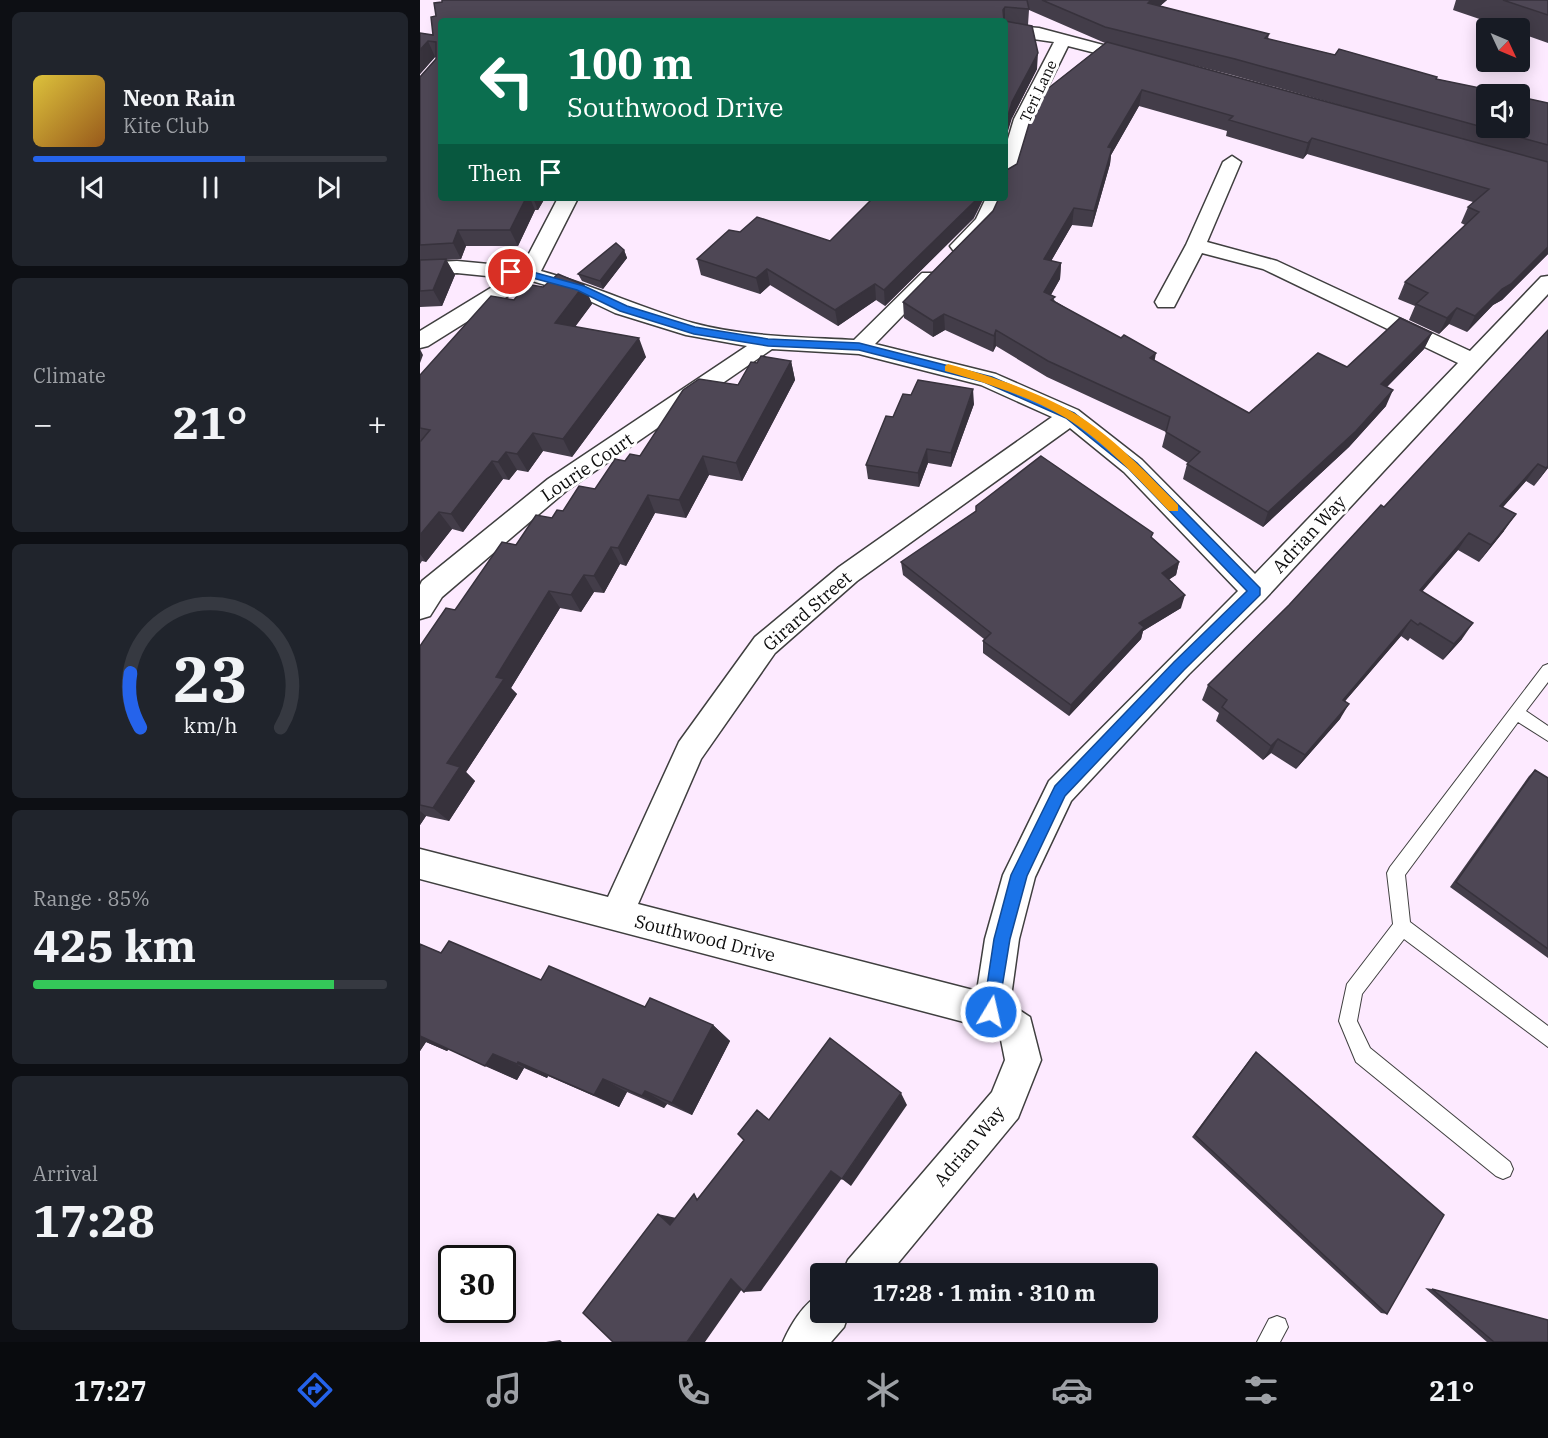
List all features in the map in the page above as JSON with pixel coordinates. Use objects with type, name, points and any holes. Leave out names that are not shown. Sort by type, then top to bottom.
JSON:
[{"type":"street","points":[[1008,30],[1039,33],[1155,63]]},
{"type":"street","name":"Teri Lane","points":[[1008,159],[1014,120],[1063,40]]},
{"type":"street","points":[[1166,302],[1196,245],[1232,162]]},
{"type":"street","points":[[420,341],[529,274],[566,201]]},
{"type":"street","points":[[859,346],[984,222],[994,201]]},
{"type":"street","points":[[1196,245],[1269,265],[1473,362]]},
{"type":"street","points":[[420,269],[457,267],[529,274],[580,288],[623,308],[694,330],[768,342],[859,346],[988,379],[1070,416],[1133,466],[1255,591]]},
{"type":"street","name":"Adrian Way","points":[[871,1263],[1005,1105],[1023,1060],[1017,1030],[991,1012],[1002,939],[1019,875],[1060,791],[1179,666],[1255,591],[1548,282]]},
{"type":"street","name":"Lourie Court","points":[[420,608],[432,589],[512,520],[557,485],[768,342]]},
{"type":"street","name":"Girard Street","points":[[617,915],[690,751],[765,645],[848,574],[1070,416]]},
{"type":"street","name":"Southwood Drive","points":[[420,864],[991,1012]]},
{"type":"street","points":[[804,1342],[820,1323]]},
{"type":"lane","points":[[1503,1169],[1364,1055],[1348,1021],[1353,990],[1402,927],[1396,873],[1548,670]]},
{"type":"lane","points":[[1516,713],[1548,734]]},
{"type":"lane","points":[[1402,927],[1548,1038]]},
{"type":"building","points":[[442,0],[1027,0],[1029,9],[1005,7],[1004,18],[438,18],[438,201],[524,201],[510,230],[458,230],[453,243],[420,245],[420,77],[436,59],[436,42],[428,41],[420,50],[420,33],[433,35],[431,17],[436,16],[434,3],[442,2]]},
{"type":"building","points":[[1042,0],[1151,0],[1148,3],[1269,34],[1265,38],[1335,55],[1339,49],[1437,77],[1436,79],[1476,87],[1476,125],[1235,59],[1105,27]]},
{"type":"building","points":[[1503,0],[1548,0],[1548,15]]},
{"type":"building","points":[[1008,22],[1032,26],[1038,53],[1012,102],[1008,116]]},
{"type":"building","points":[[1107,42],[1548,162],[1548,247],[1475,316],[1457,308],[1447,318],[1416,304],[1428,293],[1405,282],[1479,212],[1468,207],[1489,189],[1312,138],[1308,143],[1229,120],[1233,116],[1142,90],[1108,147],[1112,148],[1094,211],[1074,208],[1044,259],[1061,263],[1044,292],[1055,297],[1051,300],[1121,338],[1124,335],[1156,353],[1150,358],[1249,413],[1318,353],[1347,367],[1400,318],[1432,333],[1381,384],[1393,390],[1356,431],[1268,512],[1187,464],[1200,452],[1166,432],[1170,417],[1048,361],[996,330],[994,336],[944,314],[933,321],[903,302],[993,211],[998,201],[1008,201],[1008,169],[1017,164],[1035,104],[1045,84],[1046,90]]},
{"type":"building","points":[[1530,99],[1548,103],[1548,145],[1522,138],[1530,138]]},
{"type":"building","points":[[870,201],[974,201],[884,290],[875,284],[835,310],[767,269],[756,278],[697,259],[729,230],[740,232],[757,217],[830,241]]},
{"type":"building","points":[[616,243],[624,250],[600,281],[578,274]]},
{"type":"building","points":[[446,259],[433,290],[420,291],[420,260]]},
{"type":"building","points":[[558,274],[584,285],[555,323],[639,338],[563,439],[533,433],[517,454],[506,452],[498,462],[492,461],[451,514],[439,512],[420,535],[420,442],[430,430],[420,428],[420,375],[491,296],[514,300],[526,284],[543,287]]},
{"type":"building","points":[[1548,330],[1548,466],[1546,468],[1538,464],[1500,506],[1516,514],[1491,545],[1469,533],[1420,590],[1473,623],[1454,644],[1411,620],[1343,700],[1349,704],[1305,755],[1278,739],[1271,746],[1222,707],[1227,700],[1208,685],[1289,605],[1381,505],[1384,507]]},
{"type":"building","points":[[761,356],[791,361],[736,463],[703,456],[679,500],[648,495],[618,548],[611,547],[594,576],[584,575],[571,595],[549,591],[496,677],[504,679],[447,763],[460,767],[433,808],[420,805],[420,646],[446,608],[455,610],[502,542],[516,545],[536,515],[552,518],[557,510],[563,511],[579,486],[595,489],[615,459],[625,461],[630,454],[640,456],[683,390],[699,379],[738,385],[751,362],[757,363]]},
{"type":"building","points":[[918,380],[973,389],[951,453],[927,449],[918,473],[866,465],[886,416],[893,417],[903,394],[911,395]]},
{"type":"building","points":[[1041,456],[1153,533],[1151,537],[1179,562],[1162,573],[1185,595],[1139,623],[1144,627],[1071,705],[983,641],[991,633],[901,562],[976,511],[976,506]]},
{"type":"building","points":[[1535,770],[1548,778],[1548,949],[1456,882]]},
{"type":"building","points":[[449,941],[541,980],[549,966],[645,1007],[650,998],[713,1025],[672,1103],[645,1091],[642,1096],[603,1079],[594,1095],[518,1062],[517,1064],[493,1054],[485,1066],[420,1036],[420,944],[441,953]]},
{"type":"building","points":[[830,1038],[901,1093],[842,1179],[831,1171],[744,1292],[731,1279],[687,1342],[613,1342],[583,1313],[658,1214],[670,1225],[694,1194],[697,1200],[744,1140],[738,1134],[757,1110],[769,1120]]},
{"type":"building","points":[[1256,1052],[1444,1215],[1387,1314],[1195,1135]]},
{"type":"building","points":[[1432,1289],[1548,1320],[1548,1342],[1494,1342]]},
{"type":"slow traffic","points":[[948,368],[988,379],[1070,416],[1133,466],[1174,508]]},
{"type":"route","points":[[511,272],[529,274],[580,288],[623,308],[694,330],[768,342],[859,346],[988,379],[1070,416],[1133,466],[1255,591],[1179,666],[1060,791],[1019,875],[1002,939],[991,1012]]}]
